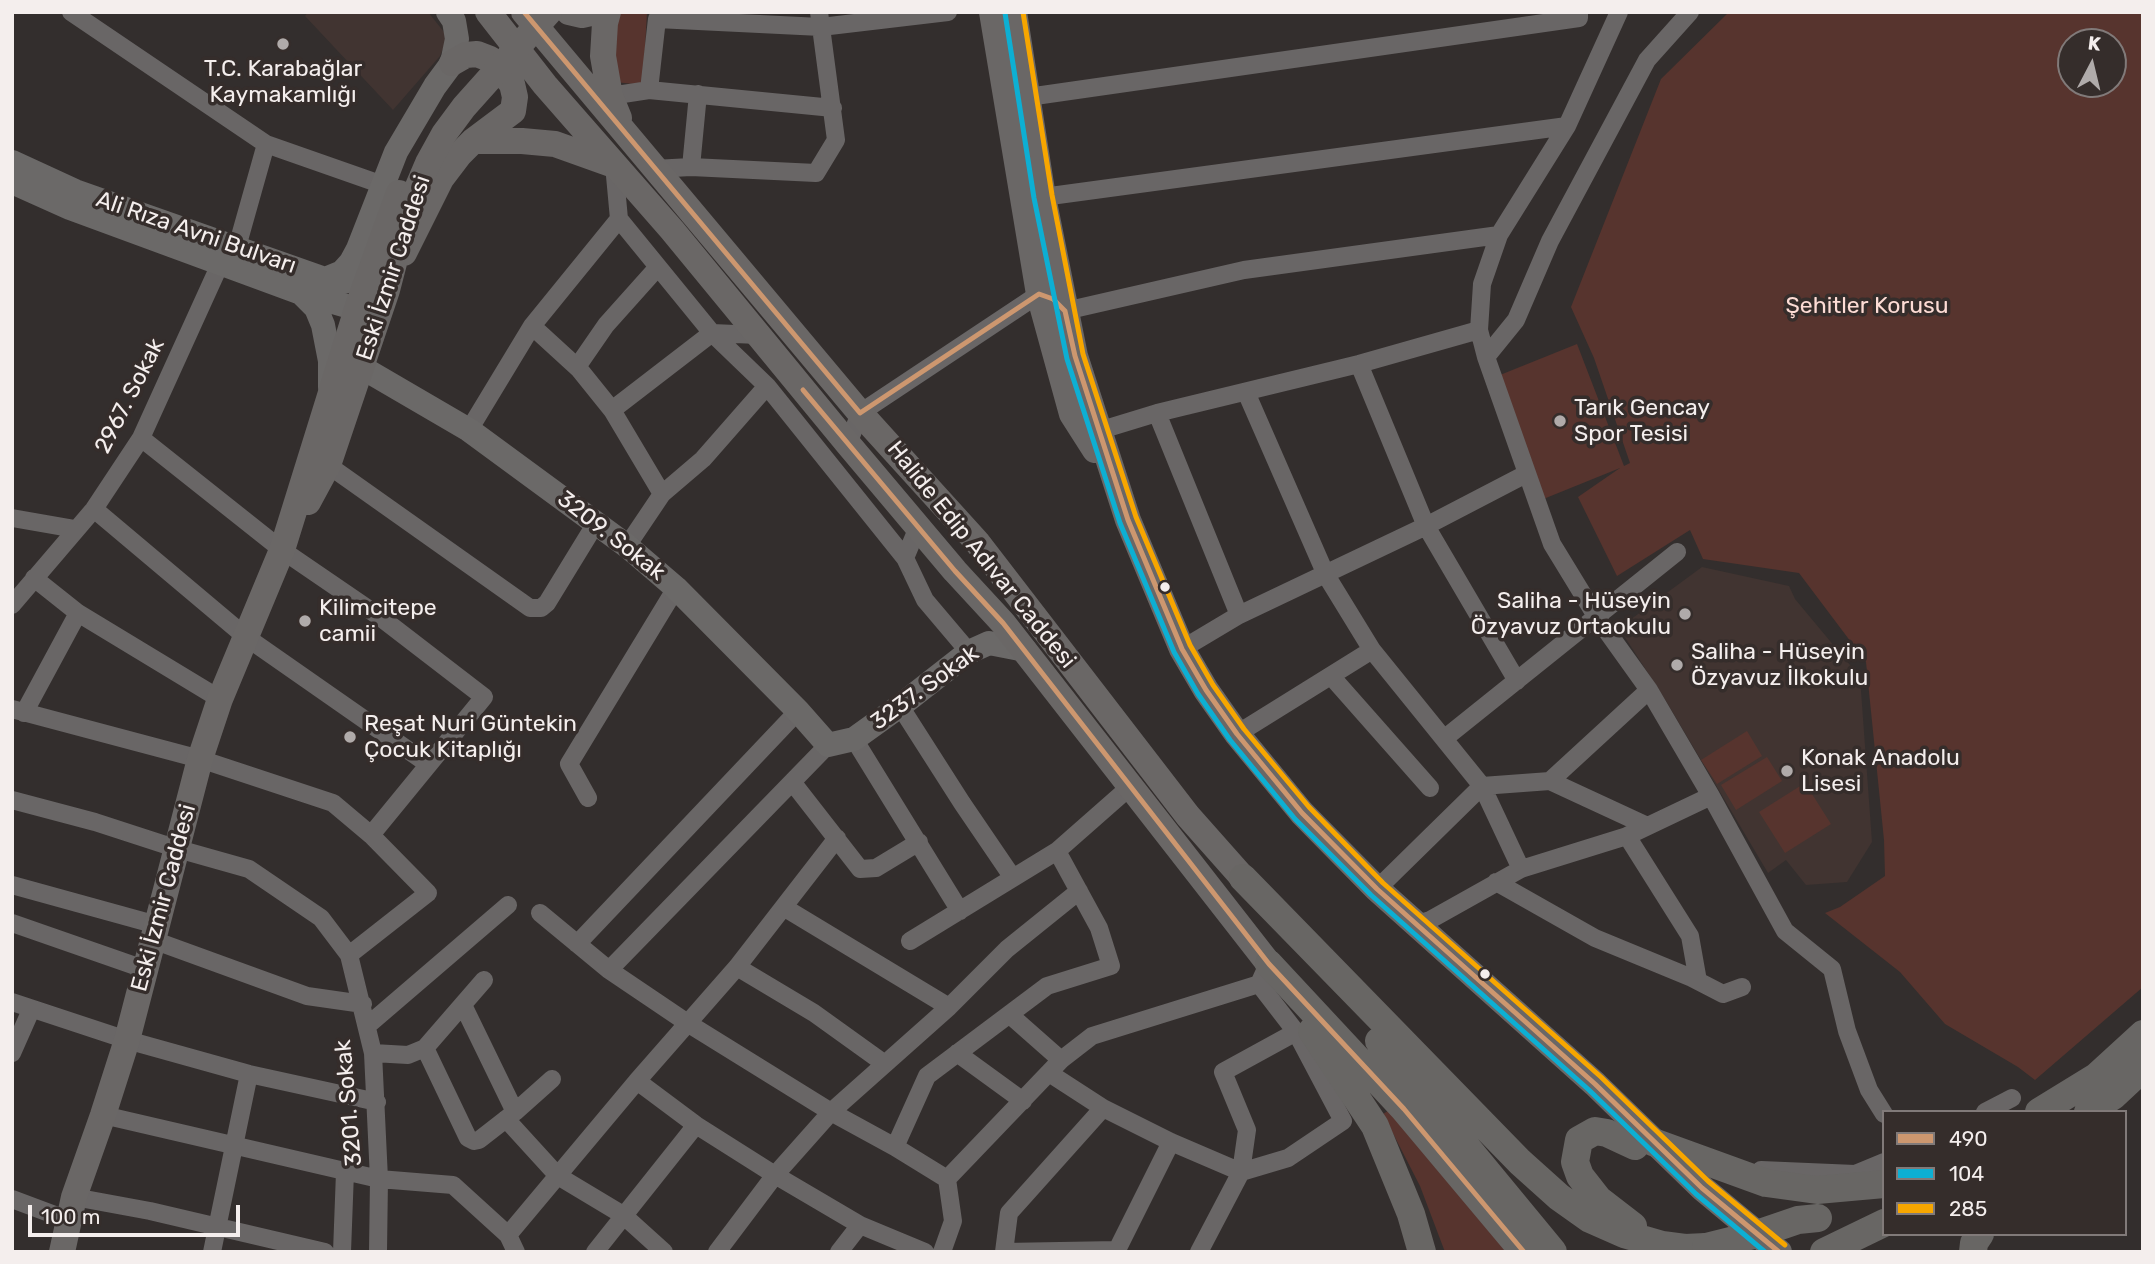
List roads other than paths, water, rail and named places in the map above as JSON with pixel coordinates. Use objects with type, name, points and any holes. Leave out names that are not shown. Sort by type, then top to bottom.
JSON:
[{"type":"highway","points":[[1243,878],[1520,1162],[1559,1197],[1590,1219],[1623,1234],[1662,1245],[1685,1248],[1706,1247],[1798,1220],[1818,1218]]},
{"type":"highway","points":[[1243,878],[1553,1252]]},
{"type":"highway","points":[[1264,974],[1286,996],[1323,1046],[1375,1126],[1411,1214],[1422,1252]]},
{"type":"highway","points":[[1264,974],[1404,1109],[1524,1252]]},
{"type":"highway","points":[[2042,1110],[2096,1077],[2143,1034]]},
{"type":"highway","points":[[2091,1110],[2113,1096],[2143,1068]]},
{"type":"highway","points":[[2121,1110],[2143,1085]]},
{"type":"highway","points":[[1662,1245],[1625,1221],[1598,1199],[1580,1177],[1575,1162],[1575,1150],[1579,1140],[1594,1131],[1607,1133],[1695,1158],[1766,1183],[1817,1190],[1882,1187]]},
{"type":"highway","points":[[1750,1252],[1882,1188]]},
{"type":"highway","points":[[1826,1251],[1882,1224]]},
{"type":"highway","points":[[1826,1251],[1882,1236]]},
{"type":"main road","points":[[325,279],[342,272],[349,264],[398,192],[396,152],[452,63],[457,39],[448,12]]},
{"type":"main road","name":"Halide Edip Adıvar Caddesi","points":[[488,12],[545,85],[673,230],[848,444],[1025,650],[1132,785],[1264,974]]},
{"type":"main road","name":"Halide Edip Adıvar Caddesi","points":[[524,12],[860,413],[977,542],[1188,816],[1243,878]]},
{"type":"main road","name":"Eski İzmir Caddesi","points":[[68,1233],[127,1040],[200,759],[220,699],[282,550],[357,309],[398,192],[431,127],[472,74],[529,12]]},
{"type":"main road","name":"Eski İzmir Caddesi","points":[[282,550],[328,465],[387,290],[397,246],[398,192],[428,163],[444,134],[464,107],[549,12]]},
{"type":"main road","points":[[569,12],[582,15],[595,12]]},
{"type":"main road","points":[[608,12],[603,56],[610,96],[623,130]]},
{"type":"main road","points":[[992,12],[1039,294],[1072,414],[1101,460],[1138,568],[1168,638],[1185,667],[1232,735],[1296,818],[1372,896],[1644,1144],[1750,1252]]},
{"type":"main road","points":[[1014,12],[1043,197],[1075,356],[1128,520],[1182,649],[1206,690],[1237,734],[1302,813],[1377,889],[1595,1084],[1644,1144],[1779,1252]]},
{"type":"main road","points":[[357,309],[377,302],[387,290],[441,179],[473,141],[545,85],[554,72],[555,50]]},
{"type":"main road","points":[[452,63],[467,55],[477,54],[490,59],[512,84],[515,97],[513,111]]},
{"type":"main road","points":[[473,141],[555,144],[614,165]]},
{"type":"main road","name":"Ali Rıza Avni Bulvarı","points":[[12,162],[75,191],[229,254],[301,293],[357,309]]},
{"type":"main road","name":"Ali Rıza Avni Bulvarı","points":[[12,182],[70,208],[325,279],[340,282],[355,280],[366,272],[375,259]]},
{"type":"main road","name":"Ali Rıza Avni Bulvarı","points":[[301,293],[316,308],[323,325],[330,361],[330,394]]},
{"type":"main road","points":[[1039,294],[1053,299],[1065,311]]},
{"type":"main road","name":"3209. Sokak","points":[[361,367],[469,430],[627,546],[676,588],[828,745]]},
{"type":"main road","name":"3237. Sokak","points":[[828,745],[854,739],[969,652],[989,643],[1025,650]]},
{"type":"street","points":[[71,12],[266,145],[398,192]]},
{"type":"street","points":[[649,90],[657,19],[820,20],[948,12]]},
{"type":"street","points":[[1028,97],[1579,18],[1579,12]]},
{"type":"street","points":[[1619,12],[1567,126],[1499,235],[1482,284],[1479,330],[1552,544],[1596,616],[1649,690],[1785,931],[1832,969],[1847,1031],[1869,1090],[1882,1111]]},
{"type":"street","points":[[1486,357],[1516,320],[1550,241],[1647,60],[1690,12]]},
{"type":"street","points":[[654,169],[691,167],[816,173],[836,139],[820,20]]},
{"type":"street","points":[[610,96],[649,90],[833,107]]},
{"type":"street","points":[[691,167],[698,94]]},
{"type":"street","points":[[1043,197],[1567,126]]},
{"type":"street","name":"2967. Sokak","points":[[12,606],[94,509],[142,438],[229,254],[266,145]]},
{"type":"street","points":[[614,165],[619,219],[712,333],[766,386],[905,558],[925,600],[969,652]]},
{"type":"street","points":[[469,430],[532,326],[619,219]]},
{"type":"street","points":[[1065,311],[1244,270],[1499,235]]},
{"type":"street","points":[[578,367],[606,325],[657,268]]},
{"type":"street","points":[[848,444],[860,413],[1039,294]]},
{"type":"street","points":[[532,326],[578,367],[612,410],[662,494]]},
{"type":"street","points":[[1098,431],[1157,413],[1479,330]]},
{"type":"street","points":[[612,410],[712,333],[758,335]]},
{"type":"street","points":[[1359,363],[1426,526],[1517,681]]},
{"type":"street","points":[[627,546],[662,494],[703,458],[766,386]]},
{"type":"street","points":[[1245,392],[1326,575],[1372,650],[1482,786],[1521,869]]},
{"type":"street","points":[[1157,413],[1238,615]]},
{"type":"street","points":[[142,438],[282,550],[380,617],[484,697],[371,835]]},
{"type":"street","points":[[328,465],[530,608],[541,608],[547,603],[596,523]]},
{"type":"street","points":[[1182,649],[1238,615],[1326,575],[1526,474]]},
{"type":"street","points":[[94,509],[246,637],[428,764]]},
{"type":"street","points":[[12,518],[75,529]]},
{"type":"street","points":[[905,558],[918,527]]},
{"type":"street","points":[[1445,738],[1677,552]]},
{"type":"street","points":[[34,578],[78,613],[220,699]]},
{"type":"street","points":[[588,798],[569,764],[676,588]]},
{"type":"street","points":[[78,613],[18,711],[200,759],[333,803],[371,835],[428,893],[349,955]]},
{"type":"street","points":[[1237,734],[1372,650]]},
{"type":"street","points":[[1331,676],[1430,788]]},
{"type":"street","points":[[1550,780],[1649,690]]},
{"type":"street","points":[[900,706],[1013,878]]},
{"type":"street","points":[[577,944],[798,711]]},
{"type":"street","points":[[854,739],[960,911]]},
{"type":"street","points":[[609,971],[828,745]]},
{"type":"street","points":[[1377,889],[1482,786],[1550,780],[1645,825]]},
{"type":"street","points":[[793,783],[860,869],[876,869],[919,842]]},
{"type":"street","points":[[910,941],[1057,851],[1132,785]]},
{"type":"street","points":[[1417,924],[1430,920],[1521,869],[1628,836],[1645,825],[1711,796]]},
{"type":"street","name":"3201. Sokak","points":[[12,800],[249,869],[321,918],[349,955],[373,1053],[379,1180],[378,1252]]},
{"type":"street","points":[[1628,836],[1690,936],[1698,981]]},
{"type":"street","points":[[508,1235],[737,967],[837,838]]},
{"type":"street","points":[[895,1147],[927,1076],[1047,986],[1111,966],[1099,928],[1057,851]]},
{"type":"street","points":[[1496,882],[1595,938],[1723,994],[1742,987]]},
{"type":"street","points":[[12,885],[155,932],[307,996],[363,1004]]},
{"type":"street","points":[[717,1252],[775,1175],[831,1112],[949,1007],[1007,949],[1079,891]]},
{"type":"street","points":[[367,1026],[508,905]]},
{"type":"street","points":[[785,908],[949,1007]]},
{"type":"street","points":[[540,914],[609,971],[689,1024],[831,1112],[947,1179]]},
{"type":"street","points":[[12,923],[144,969]]},
{"type":"street","points":[[737,967],[814,1013],[886,1064]]},
{"type":"street","points":[[947,1179],[1055,1067],[1092,1036],[1264,974],[1343,1121],[1289,1158],[1241,1172],[1171,1142],[1103,1108],[1055,1067],[1010,1015]]},
{"type":"street","points":[[373,1053],[408,1055],[425,1048],[484,981]]},
{"type":"street","points":[[12,1002],[127,1040],[249,1074],[377,1102]]},
{"type":"street","points":[[463,1005],[511,1116],[558,1176],[623,1215],[664,1252]]},
{"type":"street","points":[[12,1054],[31,1010]]},
{"type":"street","points":[[1199,1252],[1241,1172],[1247,1130],[1223,1072],[1296,1032]]},
{"type":"street","points":[[425,1048],[468,1138],[479,1140],[511,1116],[552,1079]]},
{"type":"street","points":[[957,1053],[1023,1101]]},
{"type":"street","points":[[212,1252],[249,1074]]},
{"type":"street","points":[[637,1081],[696,1125],[775,1175],[860,1225],[925,1252]]},
{"type":"street","points":[[1989,1110],[2012,1098]]},
{"type":"street","points":[[1103,1108],[1009,1213],[1004,1252],[1117,1250],[1171,1142]]},
{"type":"street","points":[[103,1115],[379,1180],[453,1185],[508,1235],[516,1252]]},
{"type":"street","points":[[595,1252],[696,1125]]},
{"type":"street","points":[[1695,1158],[1763,1170],[1855,1174],[1882,1163]]},
{"type":"street","points":[[342,1252],[345,1171]]},
{"type":"street","points":[[942,1252],[953,1222],[947,1179]]},
{"type":"street","points":[[12,1199],[68,1233],[217,1226],[290,1248],[325,1252]]},
{"type":"street","points":[[839,1252],[860,1225]]},
{"type":"place","name":"T.C. Karabağlar Kaymakamlığı","points":[[283,44]]},
{"type":"place","name":"Tarık Gencay Spor Tesisi","points":[[1560,421]]},
{"type":"place","name":"Saliha - Hüseyin Özyavuz Ortaokulu","points":[[1685,614]]},
{"type":"place","name":"Kilimcitepe camii","points":[[305,621]]},
{"type":"place","name":"Saliha - Hüseyin Özyavuz İlkokulu","points":[[1677,665]]},
{"type":"place","name":"Reşat Nuri Güntekin Çocuk Kitaplığı","points":[[350,737]]},
{"type":"place","name":"Konak Anadolu Lisesi","points":[[1787,771]]},
{"type":"park label","name":"Şehitler Korusu","points":[[1867,306]]}]
